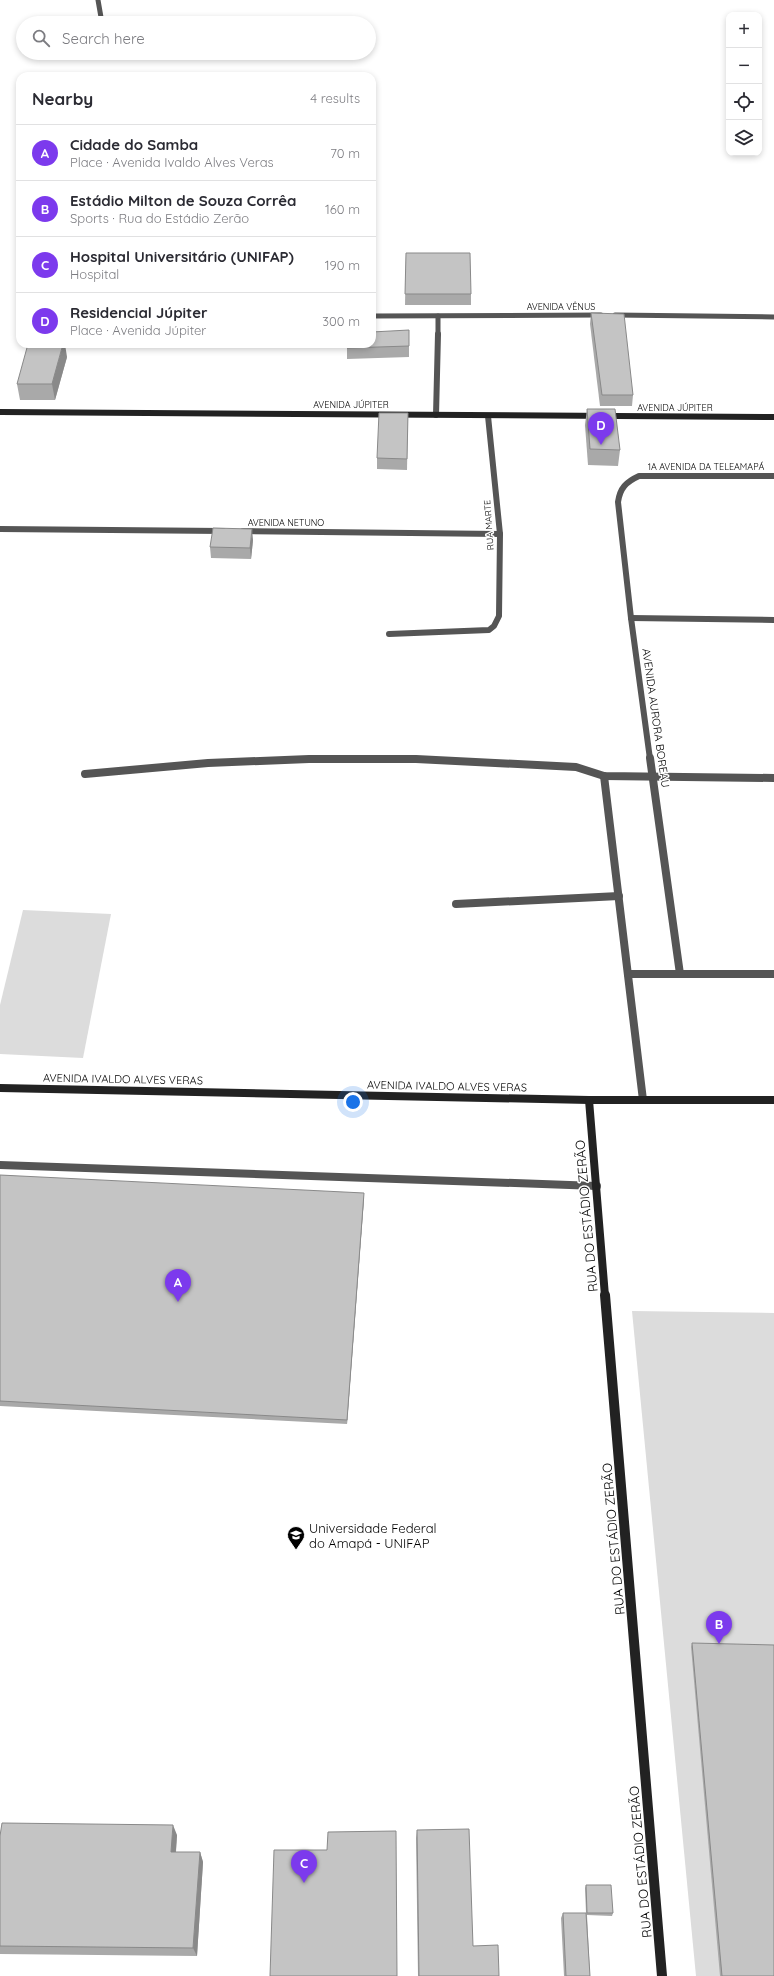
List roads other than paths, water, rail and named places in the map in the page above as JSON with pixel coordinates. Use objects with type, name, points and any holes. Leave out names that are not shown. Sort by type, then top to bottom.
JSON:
[{"type":"street","points":[[98,0],[101,16]]},
{"type":"street","name":"AVENIDA VÊNUS","points":[[376,316],[658,315],[774,317]]},
{"type":"street","points":[[436,415],[438,316]]},
{"type":"street","name":"AVENIDA JÚPITER","points":[[0,412],[774,417]]},
{"type":"street","name":"RUA MARTE","points":[[389,634],[489,630],[494,626],[499,616],[500,534],[488,416]]},
{"type":"street","name":"1A AVENIDA DA TELEAMAPÁ","points":[[639,476],[774,476]]},
{"type":"street","name":"AVENIDA AURORA BOREAU","points":[[639,476],[627,481],[620,490],[618,502],[631,618],[680,974]]},
{"type":"street","points":[[0,529],[230,531]]},
{"type":"street","name":"AVENIDA NETUNO","points":[[238,531],[500,534]]},
{"type":"street","points":[[631,618],[774,620]]},
{"type":"street","points":[[85,774],[208,763],[309,759],[416,759],[576,767],[604,776],[774,778]]},
{"type":"street","points":[[604,776],[644,1100]]},
{"type":"street","points":[[456,904],[618,896]]},
{"type":"street","points":[[628,974],[774,974]]},
{"type":"street","name":"AVENIDA IVALDO ALVES VERAS","points":[[0,1088],[589,1100],[774,1100]]},
{"type":"street","name":"RUA DO ESTÁDIO ZERÃO","points":[[589,1100],[662,1976]]},
{"type":"street","points":[[0,1165],[597,1186]]},
{"type":"place","name":"Residencial Júpiter","points":[[601,445]]},
{"type":"place","name":"Cidade do Samba","points":[[178,1302]]},
{"type":"place","name":"Universidade Federal do Amapá - UNIFAP","points":[[296,1550]]},
{"type":"place","name":"Estádio Milton de Souza Corrêa","points":[[719,1644]]},
{"type":"place","name":"Hospital Universitário (UNIFAP)","points":[[304,1883]]}]
